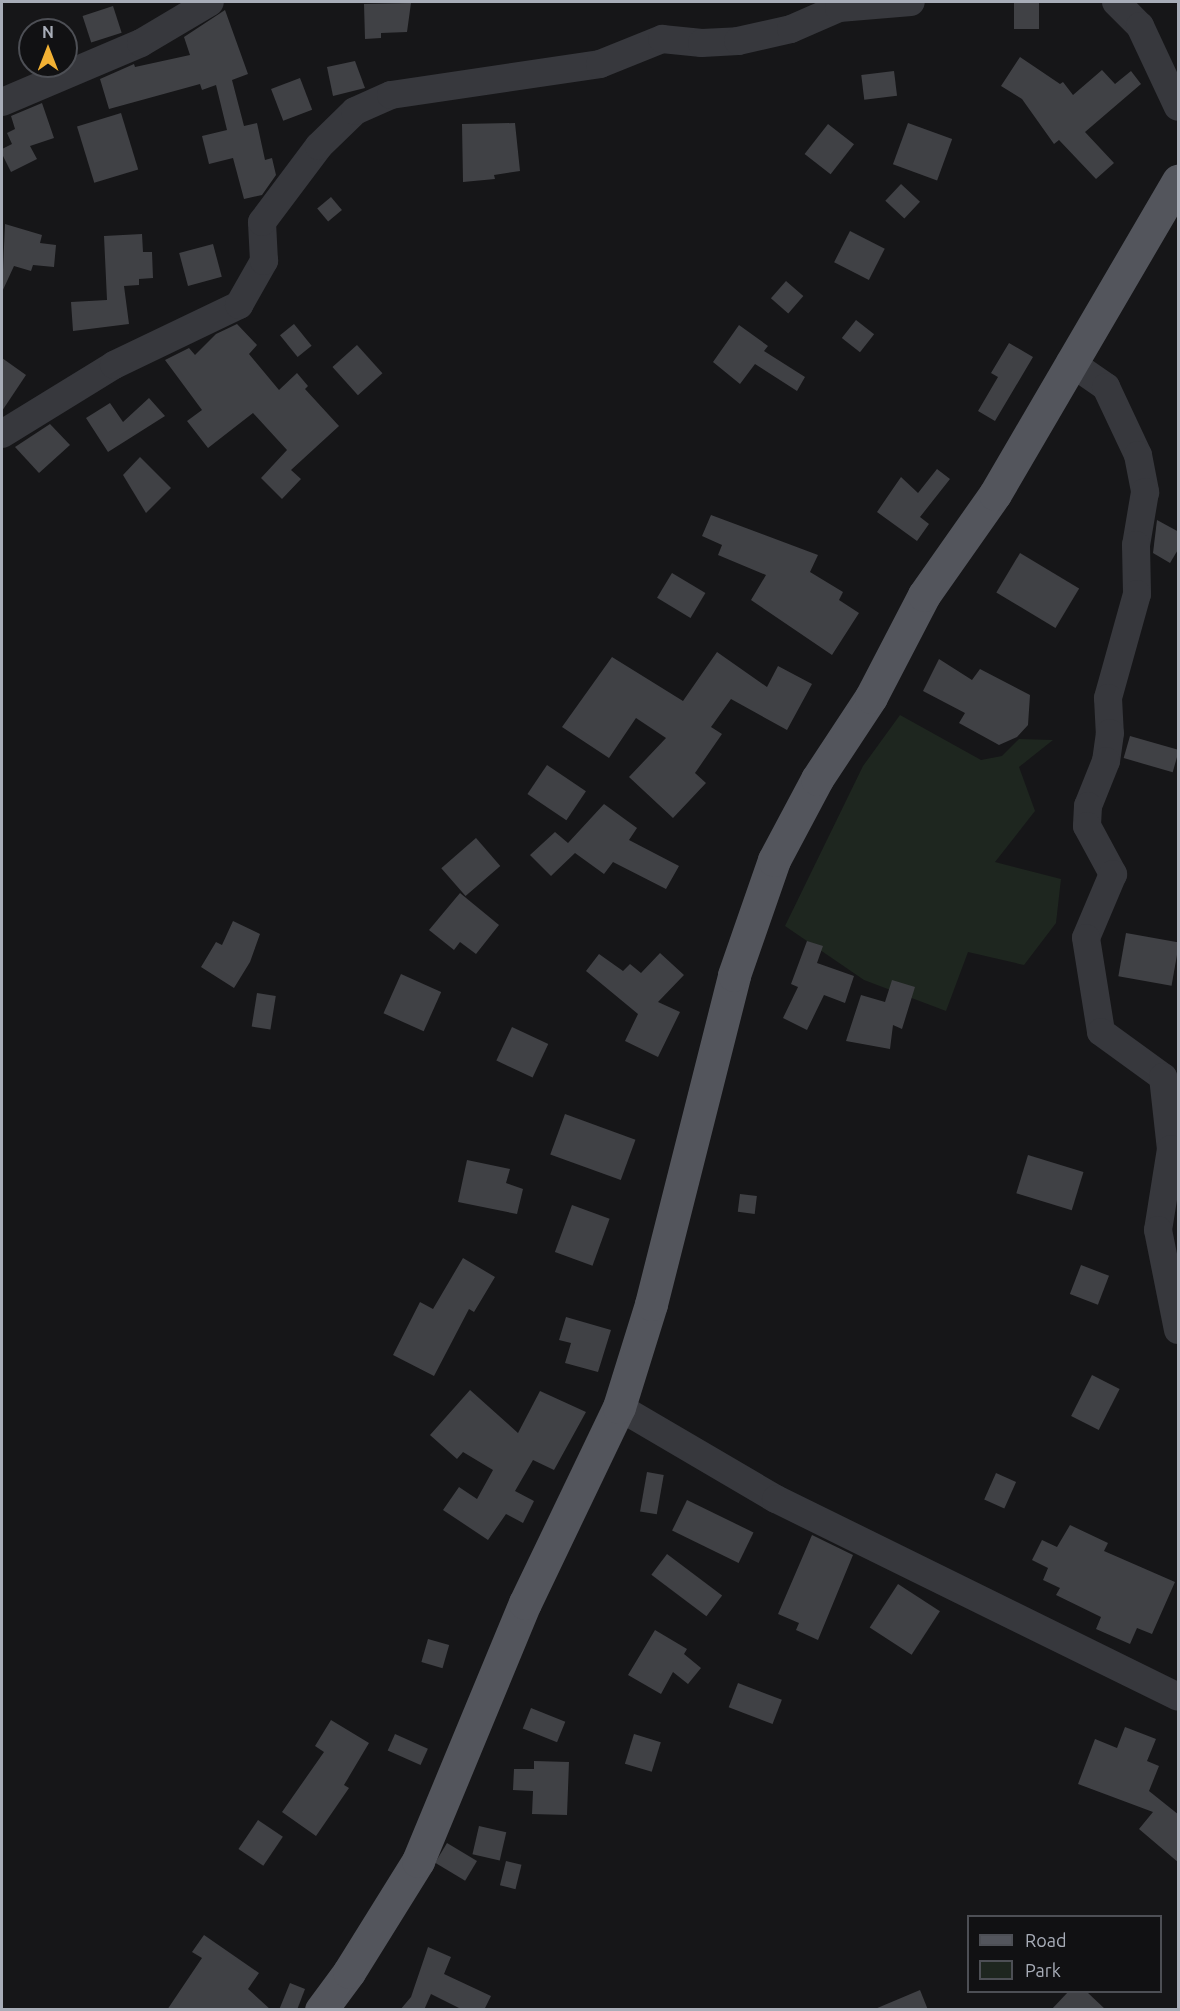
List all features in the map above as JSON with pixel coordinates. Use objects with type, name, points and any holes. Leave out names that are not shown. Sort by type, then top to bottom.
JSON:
[{"type":"main road","points":[[321,2010],[349,1972],[418,1861],[525,1603],[619,1407],[651,1304],[734,975],[774,860],[817,779],[871,697],[924,594],[995,494],[1070,362],[1179,181]]},
{"type":"street","points":[[2,102],[141,44],[210,2]]},
{"type":"street","points":[[2,434],[114,365],[239,305],[264,261],[262,222],[319,146],[355,111],[391,95],[600,64],[662,39],[702,43],[738,41],[791,29],[839,8],[911,2]]},
{"type":"street","points":[[1116,2],[1140,26],[1179,106]]},
{"type":"street","points":[[1070,362],[1106,387],[1138,454],[1145,492],[1136,545],[1137,594],[1108,698],[1110,733],[1106,761],[1088,806],[1088,826],[1113,874],[1086,938],[1101,1032],[1163,1077],[1171,1149],[1158,1230],[1179,1330]]},
{"type":"street","points":[[619,1407],[776,1499],[1179,1696]]},
{"type":"green space","points":[[900,715],[981,760],[1002,756],[1019,739],[1053,740],[1019,767],[1035,811],[995,862],[1061,879],[1056,923],[1024,965],[968,952],[946,1011],[864,980],[785,926],[863,766]]},
{"type":"building","points":[[1014,2],[1039,2],[1039,29],[1014,29]]},
{"type":"building","points":[[411,3],[407,32],[381,33],[381,38],[365,39],[364,4]]},
{"type":"building","points":[[113,6],[122,33],[91,43],[83,16]]},
{"type":"building","points":[[225,10],[248,74],[232,80],[244,126],[257,123],[265,160],[272,158],[276,175],[262,195],[244,199],[233,158],[209,164],[202,136],[227,130],[216,85],[202,90],[200,84],[109,109],[100,79],[134,64],[135,67],[190,55],[184,37]]},
{"type":"building","points":[[1020,57],[1060,84],[1063,82],[1073,95],[1102,70],[1115,84],[1131,71],[1141,84],[1085,132],[1114,163],[1096,179],[1059,140],[1054,144],[1022,99],[1001,86]]},
{"type":"building","points":[[355,61],[365,88],[333,96],[327,67]]},
{"type":"building","points":[[894,71],[897,96],[864,100],[861,75]]},
{"type":"building","points":[[300,78],[312,110],[283,121],[271,89]]},
{"type":"building","points":[[42,103],[54,138],[30,146],[37,159],[11,172],[2,154],[2,149],[12,144],[7,133],[15,129],[11,116]]},
{"type":"building","points":[[121,113],[138,169],[94,183],[77,126]]},
{"type":"building","points":[[515,123],[520,171],[494,175],[495,179],[463,182],[462,124]]},
{"type":"building","points":[[908,123],[952,139],[937,180],[893,164]]},
{"type":"building","points":[[828,124],[854,144],[831,174],[805,154]]},
{"type":"building","points":[[901,184],[920,202],[904,219],[885,201]]},
{"type":"building","points":[[331,197],[342,210],[328,222],[317,209]]},
{"type":"building","points":[[5,224],[42,235],[40,243],[56,245],[54,267],[33,265],[31,271],[14,266],[2,292]]},
{"type":"building","points":[[850,231],[885,249],[869,280],[834,262]]},
{"type":"building","points":[[142,234],[143,252],[152,252],[153,278],[139,279],[139,285],[124,286],[129,324],[73,331],[71,302],[107,300],[104,236]]},
{"type":"building","points":[[213,244],[222,277],[188,286],[179,253]]},
{"type":"building","points":[[786,281],[803,296],[788,313],[771,298]]},
{"type":"building","points":[[856,320],[874,334],[860,352],[842,338]]},
{"type":"building","points":[[237,324],[257,345],[249,354],[279,390],[297,373],[308,386],[305,389],[339,426],[291,470],[301,479],[282,499],[261,478],[287,450],[253,413],[208,448],[187,421],[202,410],[165,360],[189,348],[195,355],[216,334]]},
{"type":"building","points":[[294,324],[312,346],[298,357],[280,335]]},
{"type":"building","points":[[739,325],[768,346],[764,351],[805,377],[797,391],[755,364],[740,384],[713,362]]},
{"type":"building","points":[[1009,343],[1033,357],[995,421],[978,411],[998,377],[991,373]]},
{"type":"building","points":[[357,345],[382,373],[358,395],[332,367]]},
{"type":"building","points":[[2,358],[26,375],[2,411]]},
{"type":"building","points":[[149,398],[165,416],[108,452],[86,418],[110,403],[123,422]]},
{"type":"building","points":[[50,424],[70,445],[39,473],[15,447]]},
{"type":"building","points":[[140,457],[171,488],[146,513],[123,475]]},
{"type":"building","points":[[937,469],[950,479],[920,517],[929,524],[917,541],[877,512],[901,477],[918,493]]},
{"type":"building","points":[[711,515],[818,555],[810,572],[843,592],[839,600],[859,613],[832,655],[751,600],[766,575],[718,555],[722,545],[702,536]]},
{"type":"building","points":[[1157,520],[1179,532],[1179,548],[1170,563],[1153,553]]},
{"type":"building","points":[[1020,553],[1079,589],[1055,628],[996,592]]},
{"type":"building","points":[[672,573],[705,593],[690,618],[657,598]]},
{"type":"building","points":[[717,652],[767,687],[778,666],[812,684],[787,730],[731,699],[711,727],[722,734],[695,773],[706,783],[673,818],[629,777],[666,738],[636,718],[609,758],[562,727],[612,657],[683,701]]},
{"type":"building","points":[[939,659],[972,680],[980,669],[1030,695],[1028,725],[1017,737],[999,745],[959,723],[965,713],[923,691]]},
{"type":"building","points":[[1130,736],[1178,750],[1173,772],[1124,758]]},
{"type":"building","points":[[547,765],[586,791],[566,820],[527,794]]},
{"type":"building","points":[[604,804],[637,828],[629,840],[679,866],[666,889],[613,862],[604,874],[575,853],[551,876],[530,855],[555,832],[568,843]]},
{"type":"building","points":[[476,838],[500,866],[466,896],[441,868]]},
{"type":"building","points":[[460,893],[499,925],[476,954],[460,942],[454,950],[429,930]]},
{"type":"building","points":[[233,921],[260,934],[250,962],[234,988],[201,967],[216,942],[222,945]]},
{"type":"building","points":[[1126,933],[1178,942],[1172,986],[1118,976]]},
{"type":"building","points":[[807,941],[823,946],[817,963],[854,976],[845,1003],[824,995],[807,1030],[783,1018],[798,987],[791,984]]},
{"type":"building","points":[[660,953],[684,975],[658,1002],[680,1012],[658,1057],[625,1041],[638,1014],[586,971],[599,954],[623,971],[630,964],[641,973]]},
{"type":"building","points":[[401,974],[441,992],[424,1031],[384,1013]]},
{"type":"building","points":[[892,980],[915,987],[902,1029],[893,1025],[890,1049],[846,1041],[861,995],[885,1002]]},
{"type":"building","points":[[257,993],[276,996],[270,1030],[252,1027]]},
{"type":"building","points":[[512,1027],[548,1044],[533,1077],[496,1061]]},
{"type":"building","points":[[565,1114],[635,1140],[621,1180],[550,1154]]},
{"type":"building","points":[[1028,1155],[1083,1172],[1072,1210],[1016,1193]]},
{"type":"building","points":[[467,1160],[510,1169],[506,1183],[523,1189],[517,1214],[458,1202]]},
{"type":"building","points":[[740,1194],[757,1196],[755,1214],[738,1212]]},
{"type":"building","points":[[572,1205],[610,1219],[592,1266],[555,1252]]},
{"type":"building","points":[[463,1258],[495,1277],[474,1312],[469,1309],[434,1376],[393,1355],[420,1302],[433,1309]]},
{"type":"building","points":[[1081,1265],[1109,1276],[1098,1305],[1070,1294]]},
{"type":"building","points":[[566,1317],[611,1330],[598,1372],[565,1363],[571,1343],[559,1340]]},
{"type":"building","points":[[1092,1375],[1120,1389],[1099,1430],[1071,1416]]},
{"type":"building","points":[[470,1390],[518,1433],[540,1391],[586,1412],[554,1470],[533,1460],[515,1491],[534,1501],[523,1523],[506,1514],[488,1540],[443,1510],[459,1487],[477,1499],[493,1470],[463,1452],[457,1459],[430,1435]]},
{"type":"building","points":[[647,1472],[664,1475],[657,1514],[640,1511]]},
{"type":"building","points":[[996,1473],[1016,1482],[1004,1508],[984,1499]]},
{"type":"building","points":[[687,1500],[754,1532],[739,1563],[672,1531]]},
{"type":"building","points":[[1070,1525],[1108,1543],[1104,1551],[1175,1582],[1152,1634],[1137,1628],[1130,1644],[1096,1629],[1101,1617],[1056,1595],[1060,1588],[1043,1580],[1048,1568],[1032,1560],[1042,1540],[1057,1547]]},
{"type":"building","points":[[812,1535],[853,1555],[818,1640],[796,1630],[799,1623],[778,1614]]},
{"type":"building","points":[[667,1554],[722,1596],[706,1616],[651,1575]]},
{"type":"building","points":[[898,1584],[940,1611],[912,1655],[870,1628]]},
{"type":"building","points":[[655,1630],[687,1649],[684,1654],[701,1668],[688,1684],[673,1672],[661,1694],[628,1675]]},
{"type":"building","points":[[428,1639],[449,1645],[443,1668],[421,1662]]},
{"type":"building","points":[[738,1683],[782,1700],[773,1724],[729,1707]]},
{"type":"building","points":[[531,1708],[565,1722],[557,1742],[523,1728]]},
{"type":"building","points":[[331,1720],[369,1743],[344,1785],[349,1788],[316,1836],[282,1812],[324,1752],[315,1746]]},
{"type":"building","points":[[1125,1727],[1156,1739],[1147,1761],[1159,1766],[1149,1791],[1179,1815],[1179,1863],[1139,1829],[1153,1812],[1078,1784],[1095,1739],[1117,1748]]},
{"type":"building","points":[[395,1734],[428,1749],[421,1765],[388,1750]]},
{"type":"building","points":[[634,1734],[661,1742],[652,1772],[625,1764]]},
{"type":"building","points":[[534,1761],[569,1762],[567,1815],[532,1814],[533,1791],[513,1790],[514,1769],[534,1769]]},
{"type":"building","points":[[258,1820],[283,1837],[263,1866],[238,1849]]},
{"type":"building","points":[[479,1826],[506,1832],[500,1861],[472,1854]]},
{"type":"building","points":[[447,1843],[477,1861],[465,1881],[435,1863]]},
{"type":"building","points":[[506,1861],[522,1865],[515,1889],[500,1885]]},
{"type":"building","points":[[204,1935],[259,1973],[248,1989],[271,2010],[167,2010],[202,1958],[192,1952]]},
{"type":"building","points":[[428,1947],[451,1957],[444,1974],[491,1996],[484,2010],[463,2010],[431,1994],[424,2010],[400,2010],[411,1997]]},
{"type":"building","points":[[290,1983],[305,1989],[297,2010],[279,2010]]},
{"type":"building","points":[[920,1990],[928,2010],[875,2010],[875,2009]]},
{"type":"building","points":[[1067,1993],[1088,1993],[1106,2010],[1051,2010]]}]
